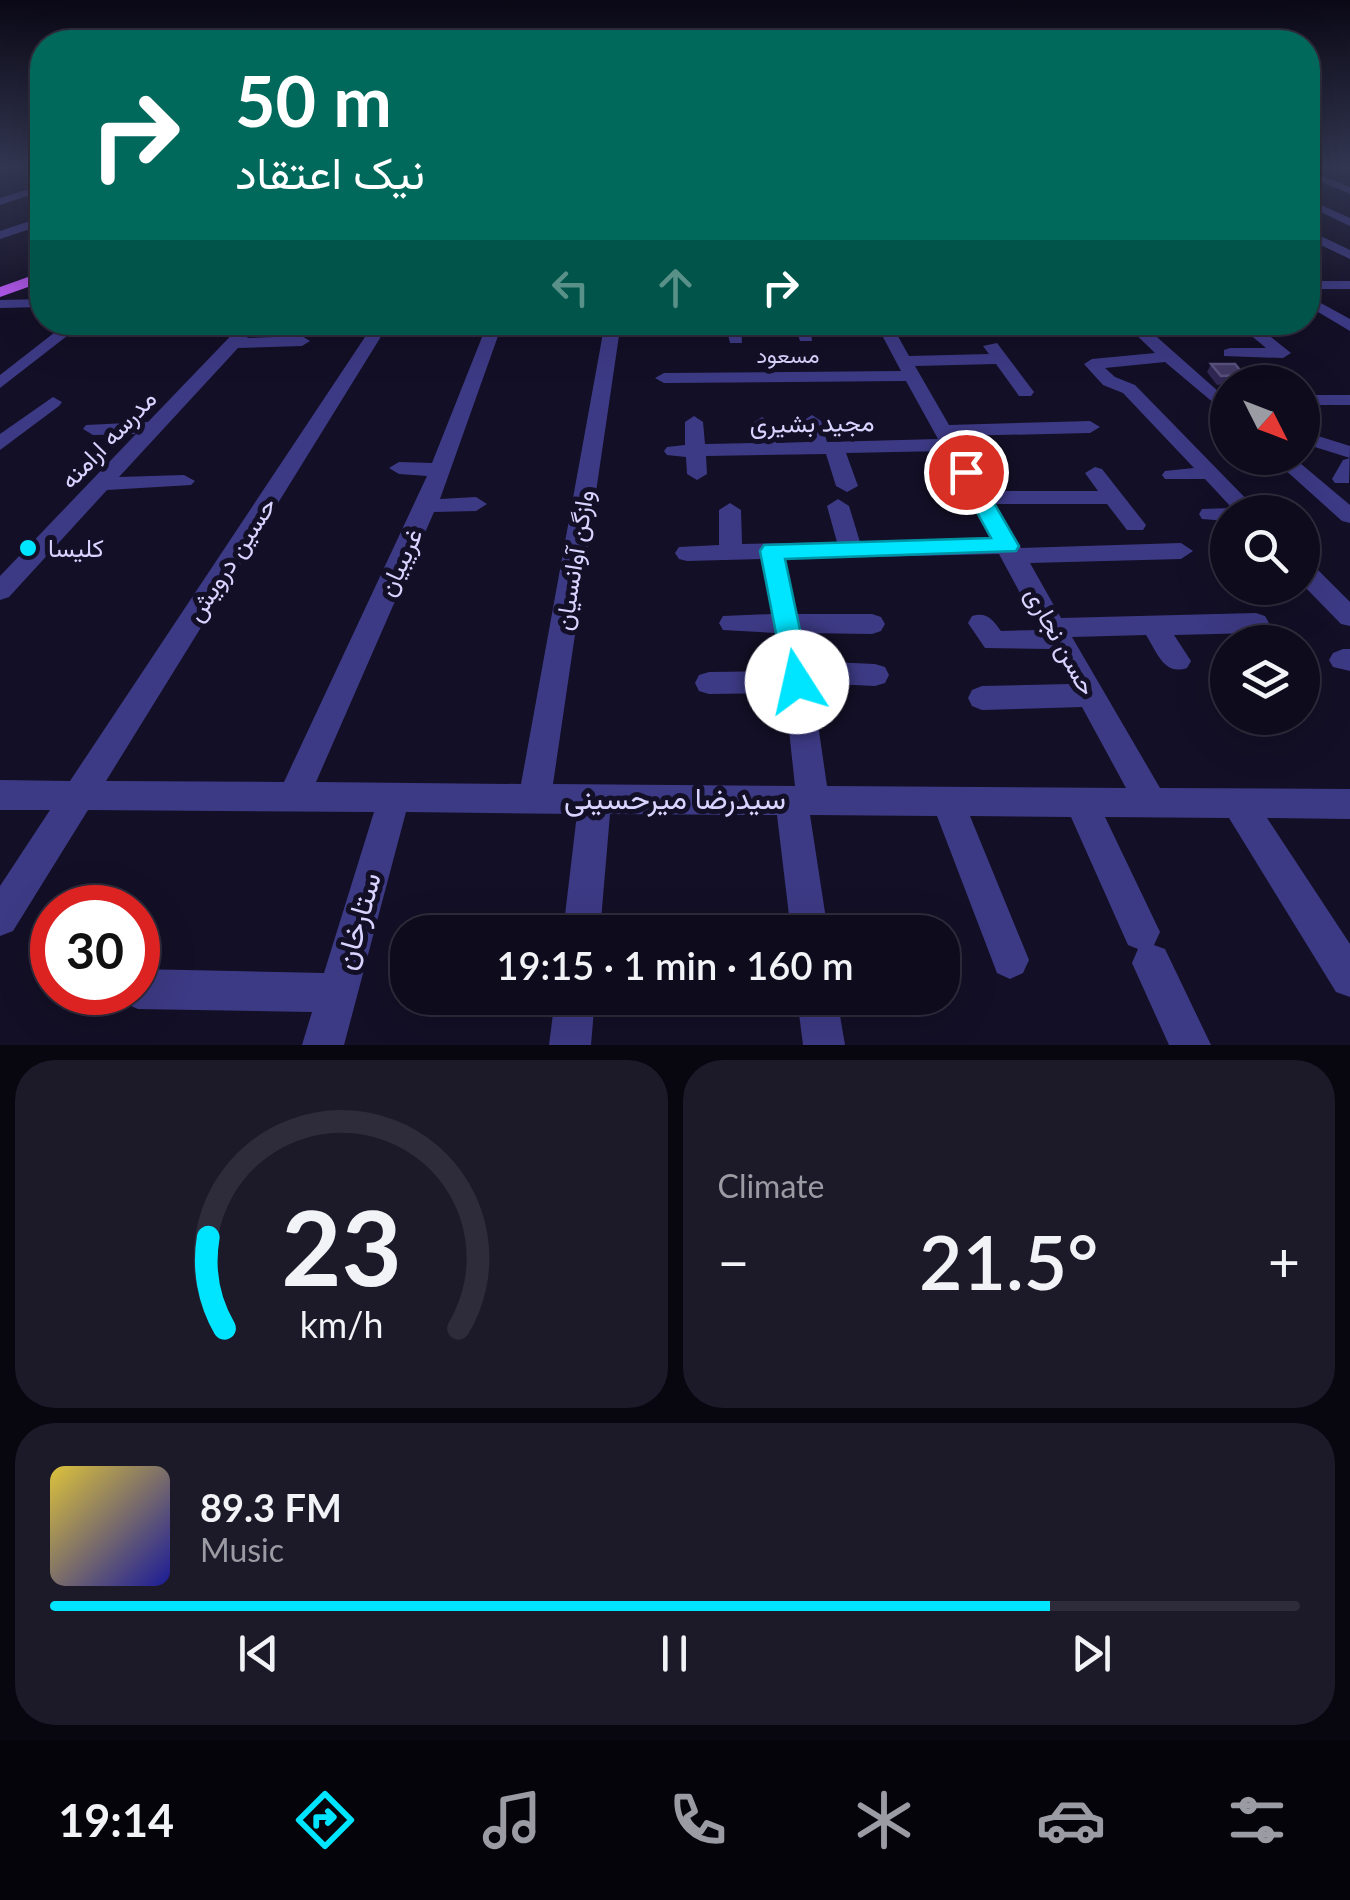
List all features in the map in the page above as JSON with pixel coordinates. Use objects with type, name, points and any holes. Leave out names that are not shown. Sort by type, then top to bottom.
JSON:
[{"type":"main road","points":[[0,280],[30,269]]},
{"type":"main road","points":[[0,292],[30,281]]},
{"type":"street","points":[[0,235],[30,225]]},
{"type":"street","points":[[1320,240],[1350,255]]},
{"type":"street","points":[[1320,283],[1350,284]]},
{"type":"street","points":[[0,304],[30,303]]},
{"type":"street","points":[[1320,307],[1350,326]]},
{"type":"street","points":[[0,383],[61,335]]},
{"type":"street","name":"مدرسه ارامنه","points":[[0,591],[241,335]]},
{"type":"street","name":"حسین درویش","points":[[0,918],[376,335]]},
{"type":"street","name":"غریبیان","points":[[293,797],[426,506],[491,335]]},
{"type":"street","name":"وازگن آوانسیان","points":[[535,798],[611,335]]},
{"type":"street","name":"حسن نجاری","points":[[889,335],[1152,802]]},
{"type":"street","points":[[1144,335],[1210,392]]},
{"type":"street","points":[[1230,353],[1283,353],[1259,335]]},
{"type":"street","points":[[234,343],[302,341]]},
{"type":"street","points":[[989,344],[1001,358],[1032,428]]},
{"type":"street","points":[[1077,348],[1109,382],[1129,390],[1210,472]]},
{"type":"street","points":[[1094,363],[1168,357]]},
{"type":"street","points":[[691,358],[693,378]]},
{"type":"street","name":"مسعود","points":[[664,378],[761,378],[818,368],[908,368],[1001,358]]},
{"type":"street","points":[[761,378],[767,400]]},
{"type":"street","points":[[1320,400],[1350,400]]},
{"type":"street","points":[[0,444],[9,429],[54,402]]},
{"type":"street","points":[[812,421],[826,447],[843,496],[850,549]]},
{"type":"street","points":[[694,422],[685,450],[697,474]]},
{"type":"street","points":[[762,423],[767,448]]},
{"type":"street","name":"مجید بشیری","points":[[685,450],[826,447],[1032,428],[1090,427]]},
{"type":"street","points":[[92,429],[157,428]]},
{"type":"street","points":[[1320,443],[1350,452]]},
{"type":"street","points":[[399,468],[440,470]]},
{"type":"street","points":[[1172,474],[1210,472]]},
{"type":"street","points":[[1095,473],[1134,526]]},
{"type":"street","points":[[1213,475],[1232,495]]},
{"type":"street","points":[[1302,475],[1350,516]]},
{"type":"street","points":[[104,484],[184,481]]},
{"type":"street","points":[[981,498],[1114,498]]},
{"type":"street","points":[[426,506],[476,504]]},
{"type":"street","points":[[730,510],[730,552]]},
{"type":"street","points":[[687,553],[850,549],[1181,551]]},
{"type":"street","points":[[772,551],[796,677],[808,915]]},
{"type":"street","points":[[1320,587],[1350,618]]},
{"type":"street","points":[[981,623],[994,641],[1152,625],[1256,622]]},
{"type":"street","points":[[732,623],[872,624]]},
{"type":"street","points":[[1152,625],[1177,661]]},
{"type":"street","points":[[709,683],[875,675]]},
{"type":"street","points":[[982,698],[1091,695]]},
{"type":"street","name":"سیدرضا میرحسینی","points":[[0,795],[1350,804]]},
{"type":"street","name":"ستارخان","points":[[323,1045],[394,798]]},
{"type":"street","points":[[584,915],[595,799]]},
{"type":"street","points":[[948,802],[1010,960]]},
{"type":"street","points":[[1081,802],[1190,1045]]},
{"type":"street","points":[[1238,803],[1350,978]]},
{"type":"street","points":[[160,989],[338,993]]},
{"type":"street","points":[[570,1045],[573,1015]]},
{"type":"street","points":[[820,1015],[824,1045]]},
{"type":"place","name":"کلیسا","points":[[28,548]]},
{"type":"route","points":[[797,682],[772,551],[1007,546],[966,472]]}]
